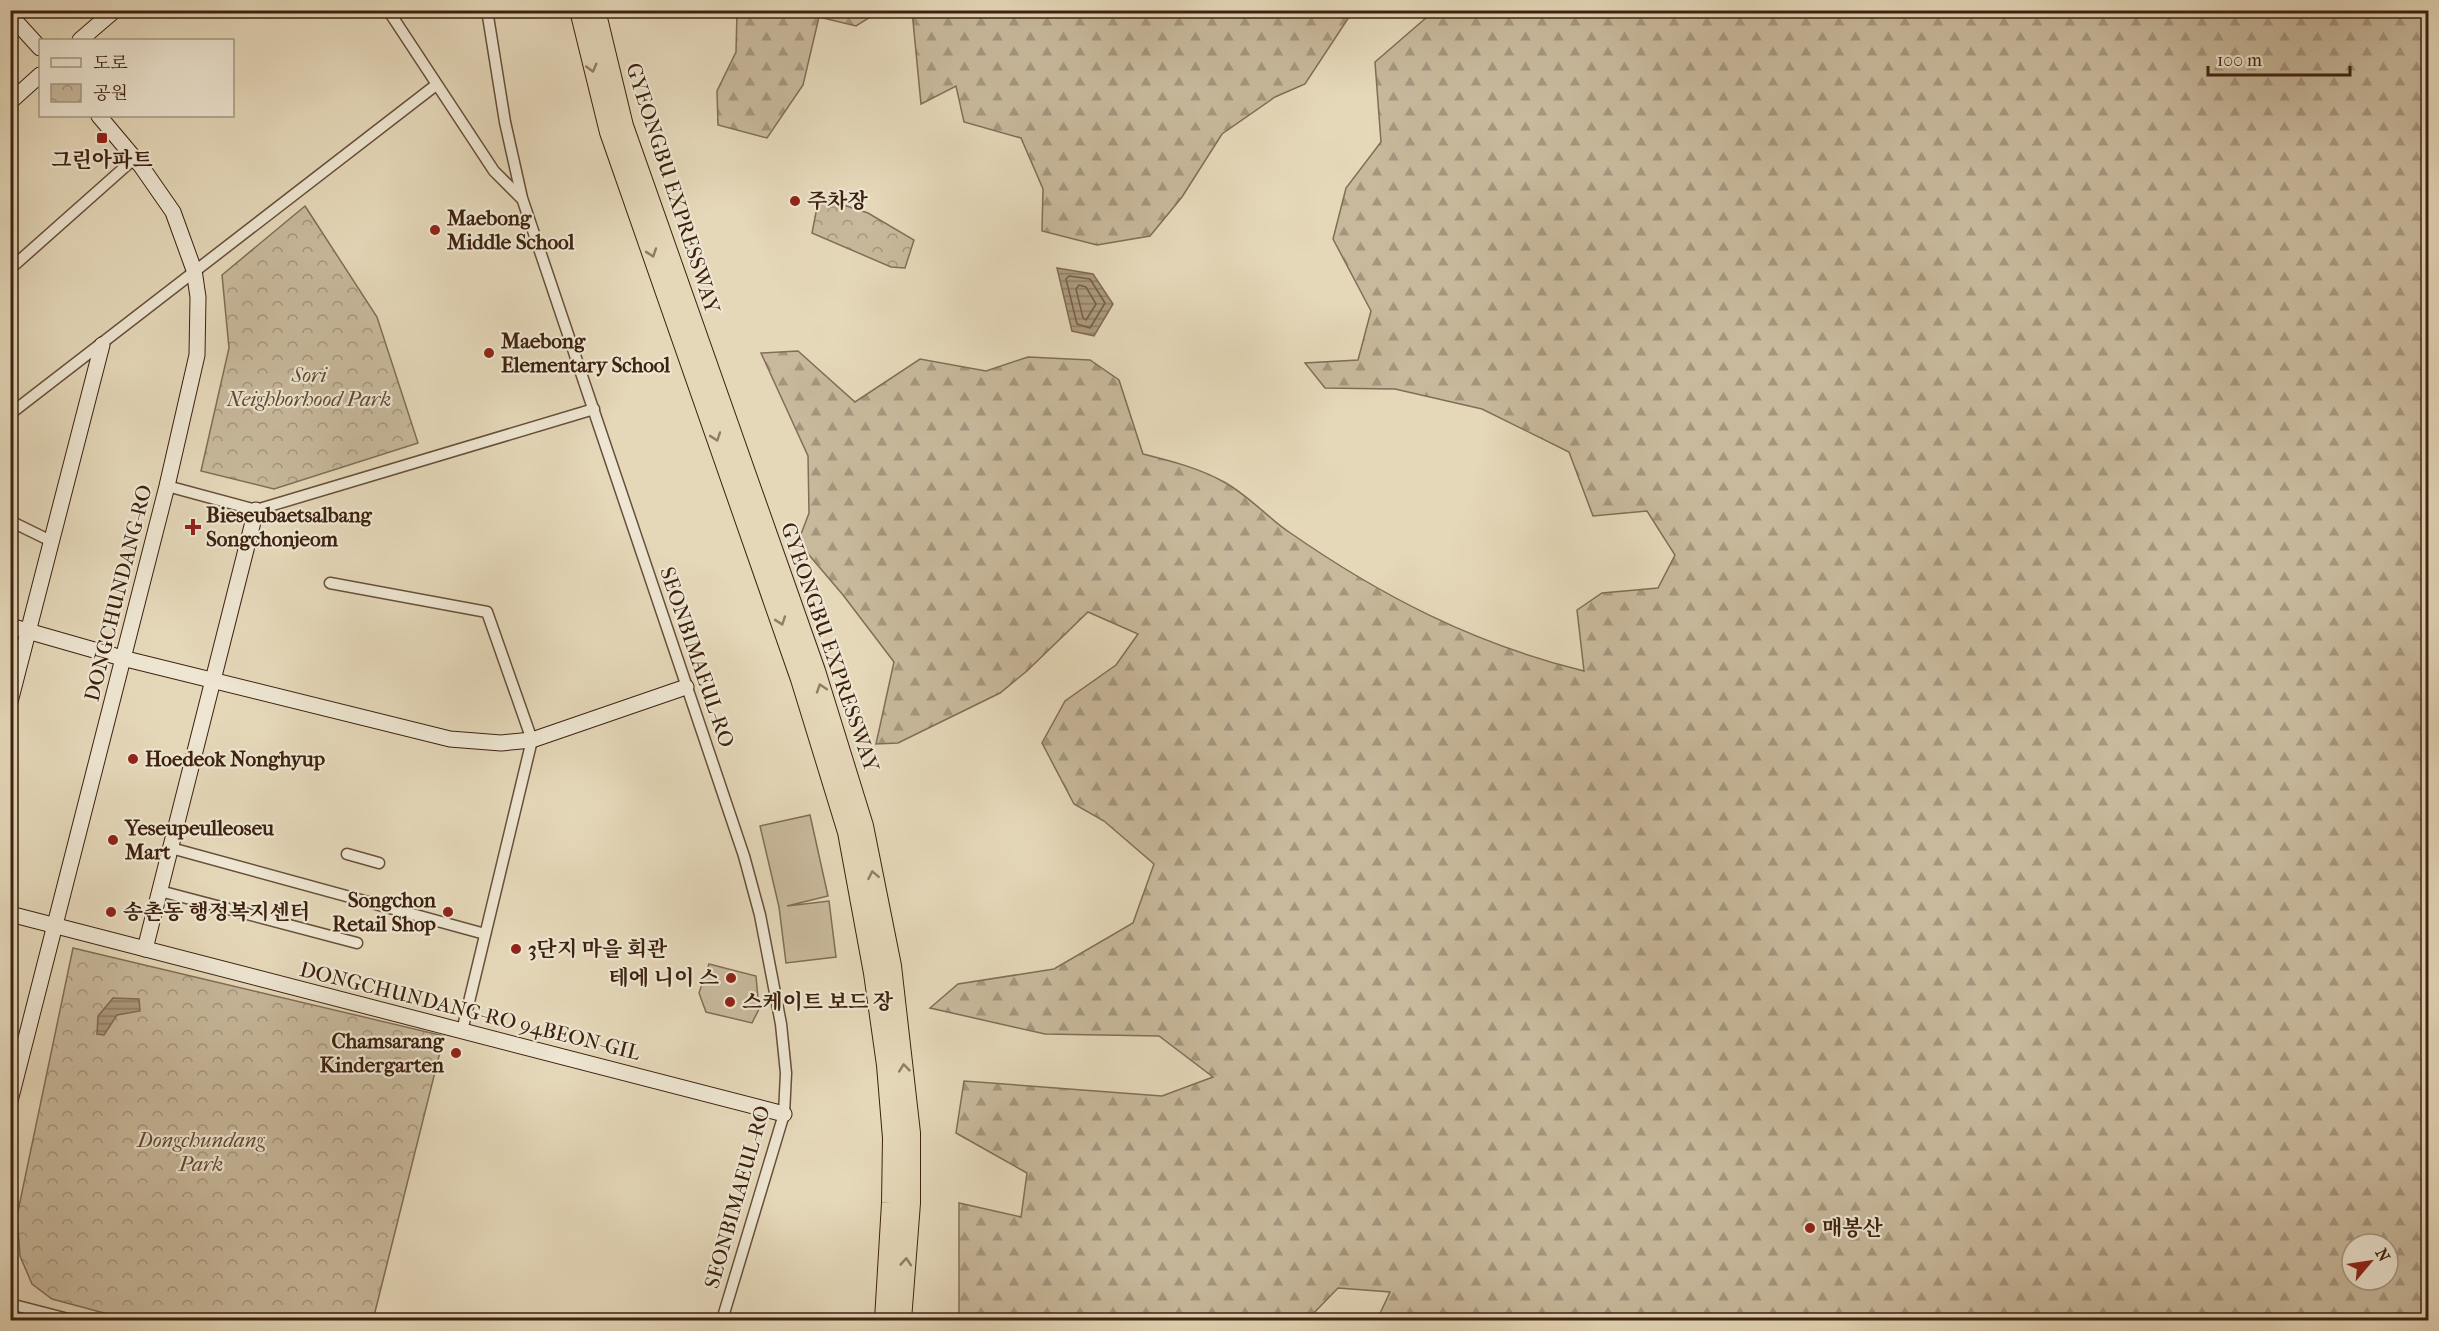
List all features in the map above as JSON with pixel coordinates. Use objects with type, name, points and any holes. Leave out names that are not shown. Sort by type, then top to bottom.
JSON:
[{"type":"highway","name":"GYEONGBU EXPRESSWAY","points":[[580,10],[610,132],[801,679],[848,832],[874,973],[891,1117],[892,1203],[885,1320]]},
{"type":"highway","name":"GYEONGBU EXPRESSWAY","points":[[595,10],[622,126],[815,671],[863,826],[891,966],[910,1133],[910,1203],[902,1320]]},
{"type":"main road","points":[[81,39],[115,10]]},
{"type":"main road","points":[[10,15],[39,47]]},
{"type":"main road","points":[[10,102],[39,76]]},
{"type":"main road","name":"DONGCHUNDANG-RO","points":[[10,1101],[167,486],[197,355],[198,297],[194,270],[173,212],[135,158],[100,117]]},
{"type":"main road","points":[[11,696],[102,345]]},
{"type":"main road","points":[[145,949],[256,510]]},
{"type":"main road","points":[[10,626],[122,658],[450,739],[501,743],[532,740],[686,687]]},
{"type":"main road","name":"DONGCHUNDANG-RO 94BEON-GIL","points":[[10,914],[784,1114]]},
{"type":"street","points":[[388,10],[494,171],[522,198]]},
{"type":"street","name":"SEONBIMAEUL-RO","points":[[487,10],[505,122],[522,198],[727,805],[760,915],[781,1024],[786,1073],[784,1114],[722,1320]]},
{"type":"street","points":[[10,414],[436,85]]},
{"type":"street","points":[[10,269],[135,158]]},
{"type":"street","points":[[167,486],[256,510],[594,409]]},
{"type":"street","points":[[10,521],[51,541]]},
{"type":"street","points":[[330,582],[487,612],[532,740],[462,1031]]},
{"type":"street","points":[[171,848],[485,934]]},
{"type":"street","points":[[347,854],[379,863]]},
{"type":"street","points":[[160,891],[357,943]]},
{"type":"street","points":[[10,1304],[72,1320]]},
{"type":"green space","points":[[737,10],[880,11],[856,26],[819,17],[803,85],[767,138],[718,125],[717,91],[736,52]]},
{"type":"green space","points":[[912,10],[1353,11],[1305,84],[1275,97],[1222,134],[1182,197],[1150,236],[1097,245],[1042,231],[1043,189],[1021,138],[964,122],[956,86],[921,104]]},
{"type":"green space","points":[[1434,11],[2428,11],[2428,1320],[1377,1320],[1390,1292],[1338,1288],[1307,1320],[959,1320],[959,1203],[1021,1217],[1027,1173],[956,1133],[964,1081],[1162,1096],[1213,1077],[1159,1036],[1045,1034],[930,1008],[958,984],[1054,969],[1133,923],[1154,864],[1104,821],[1074,804],[1042,743],[1065,701],[1116,665],[1138,634],[1088,612],[1028,670],[1000,693],[898,743],[876,744],[894,662],[843,595],[798,542],[809,513],[808,456],[761,353],[798,351],[855,402],[920,359],[986,371],[1028,357],[1090,360],[1119,380],[1143,454],[1195,469],[1224,482],[1281,526],[1358,577],[1430,615],[1504,647],[1584,671],[1577,610],[1602,593],[1658,588],[1675,555],[1647,511],[1593,516],[1569,452],[1482,409],[1395,389],[1325,388],[1305,363],[1358,360],[1371,311],[1333,239],[1346,188],[1381,142],[1375,62]]},
{"type":"green space","points":[[819,197],[868,213],[914,240],[905,268],[891,267],[812,233]]},
{"type":"green space","name":"Sori Neighborhood Park","points":[[305,206],[377,317],[418,443],[274,489],[201,471],[229,348],[222,275]]},
{"type":"green space","points":[[810,815],[828,896],[787,906],[829,901],[836,957],[786,963],[779,907],[760,826]]},
{"type":"green space","name":"Dongchundang Park","points":[[73,948],[444,1036],[373,1320],[130,1320],[52,1299],[32,1284],[20,1256],[17,1216]]},
{"type":"green space","name":"스케이트 보드 장","points":[[709,964],[756,976],[759,1009],[752,1023],[706,1012],[699,993]]},
{"type":"water","points":[[1057,268],[1093,274],[1113,304],[1094,336],[1072,331]]},
{"type":"water","points":[[113,998],[139,999],[140,1011],[117,1015],[104,1035],[97,1034],[98,1016]]},
{"type":"place","name":"그린아파트","points":[[102,138]]},
{"type":"place","name":"주차장","points":[[795,201]]},
{"type":"place","name":"Maebong Middle School","points":[[435,230]]},
{"type":"place","name":"Maebong Elementary School","points":[[489,353]]},
{"type":"place","name":"Bieseubaetsalbang Songchonjeom","points":[[193,527]]},
{"type":"place","name":"Hoedeok Nonghyup","points":[[133,759]]},
{"type":"place","name":"Yeseupeulleoseu Mart","points":[[113,840]]},
{"type":"place","name":"송촌동 행정복지센터","points":[[111,912]]},
{"type":"place","name":"Songchon Retail Shop","points":[[448,912]]},
{"type":"place","name":"3단지 마을 회관","points":[[516,949]]},
{"type":"place","name":"테에 니이 스","points":[[731,978]]},
{"type":"place","name":"스케이트 보드 장","points":[[730,1002]]},
{"type":"place","name":"Chamsarang Kindergarten","points":[[456,1053]]},
{"type":"place","name":"매봉산","points":[[1810,1228]]}]
